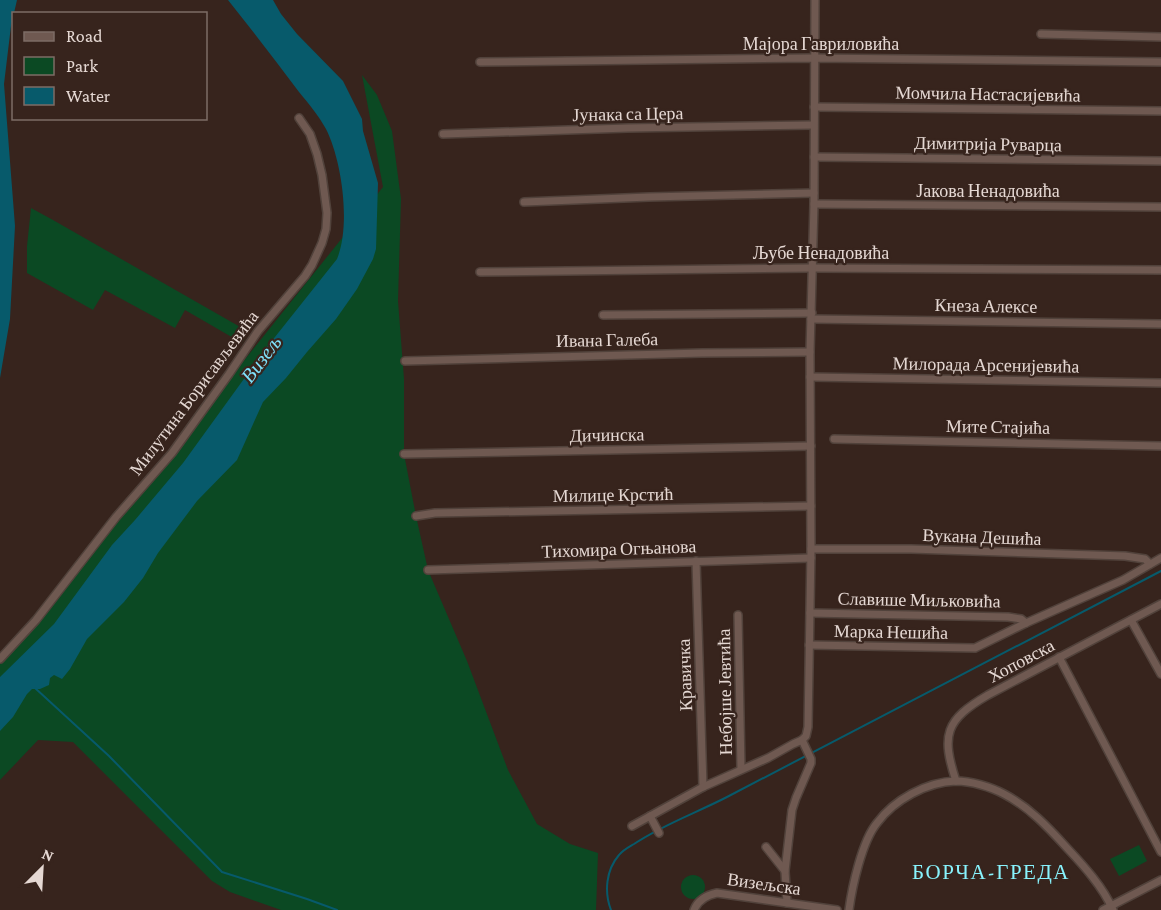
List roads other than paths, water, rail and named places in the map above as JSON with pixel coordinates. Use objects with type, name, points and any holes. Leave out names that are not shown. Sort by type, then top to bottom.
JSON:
[{"type":"street","points":[[787,903],[785,871],[792,810],[811,763],[804,737],[809,718],[810,352],[814,204],[815,0]]},
{"type":"street","points":[[1041,34],[1161,37]]},
{"type":"street","name":"Мајора Гавриловића","points":[[480,62],[814,58],[1161,62]]},
{"type":"street","name":"Момчила Настасијевића","points":[[814,107],[1161,111]]},
{"type":"street","name":"Милутина Борисављевића","points":[[0,659],[36,620],[118,515],[172,453],[258,331],[312,265],[322,243],[327,213],[317,154],[310,134],[299,118]]},
{"type":"street","name":"Јунака са Цера","points":[[442,134],[813,125]]},
{"type":"street","name":"Димитрија Руварца","points":[[814,157],[1161,161]]},
{"type":"street","points":[[524,202],[814,193]]},
{"type":"street","name":"Јакова Ненадовића","points":[[814,204],[1161,207]]},
{"type":"street","name":"Љубе Ненадовића","points":[[480,272],[813,268],[1161,270]]},
{"type":"street","points":[[603,315],[812,316]]},
{"type":"street","name":"Кнеза Алексе","points":[[812,316],[1161,324]]},
{"type":"street","name":"Ивана Галеба","points":[[405,361],[810,352]]},
{"type":"street","name":"Милорада Арсенијевића","points":[[810,377],[1161,383]]},
{"type":"street","name":"Мите Стајића","points":[[834,439],[1161,446]]},
{"type":"street","name":"Дичинска","points":[[404,454],[811,446]]},
{"type":"street","name":"Милице Крстић","points":[[416,516],[435,513],[811,506]]},
{"type":"street","name":"Вукана Дешића","points":[[811,549],[911,549],[1125,556],[1141,558],[1150,564]]},
{"type":"street","name":"Тихомира Огњанова","points":[[428,570],[811,558]]},
{"type":"street","points":[[1026,622],[1123,580],[1161,558]]},
{"type":"street","name":"Кравичка","points":[[696,561],[703,787]]},
{"type":"street","name":"Хоповска","points":[[956,781],[947,746],[950,730],[956,720],[971,705],[1161,604]]},
{"type":"street","name":"Славише Миљковића","points":[[810,613],[1008,617],[1026,622]]},
{"type":"street","name":"Небојше Јевтића","points":[[738,615],[741,769]]},
{"type":"street","points":[[1131,620],[1161,674]]},
{"type":"street","name":"Марка Нешића","points":[[809,645],[972,648],[1026,622]]},
{"type":"street","points":[[1059,657],[1161,852]]},
{"type":"street","points":[[632,826],[703,787],[768,758],[804,737]]},
{"type":"street","points":[[849,910],[862,855],[876,824],[896,804],[918,791],[956,781],[975,783],[1003,793],[1046,825],[1094,879],[1112,908]]},
{"type":"street","points":[[650,816],[657,829]]},
{"type":"street","points":[[766,847],[785,871]]},
{"type":"street","points":[[1103,910],[1112,908],[1161,880]]},
{"type":"street","name":"Визељска","points":[[694,910],[705,897],[717,892],[837,910]]},
{"type":"water","points":[[0,0],[17,0],[14,12],[12,12],[4,84],[15,226],[10,319],[0,378]]},
{"type":"water","name":"Визељ","points":[[228,0],[273,0],[297,34],[343,81],[362,119],[363,131],[378,183],[376,249],[373,259],[357,289],[336,319],[263,402],[237,460],[197,501],[124,602],[87,639],[62,679],[54,675],[50,678],[49,685],[40,689],[32,689],[13,717],[0,731],[0,677],[54,624],[112,545],[183,463],[267,347],[337,259],[341,245],[344,211],[340,175],[332,142],[317,114]]},
{"type":"waterway","points":[[611,910],[607,889],[611,867],[622,852],[645,837],[727,797],[1161,571]]},
{"type":"waterway","points":[[35,688],[109,756],[222,872],[337,910]]},
{"type":"district","name":"БОРЧА-ГРЕДА","points":[[991,872]]}]
